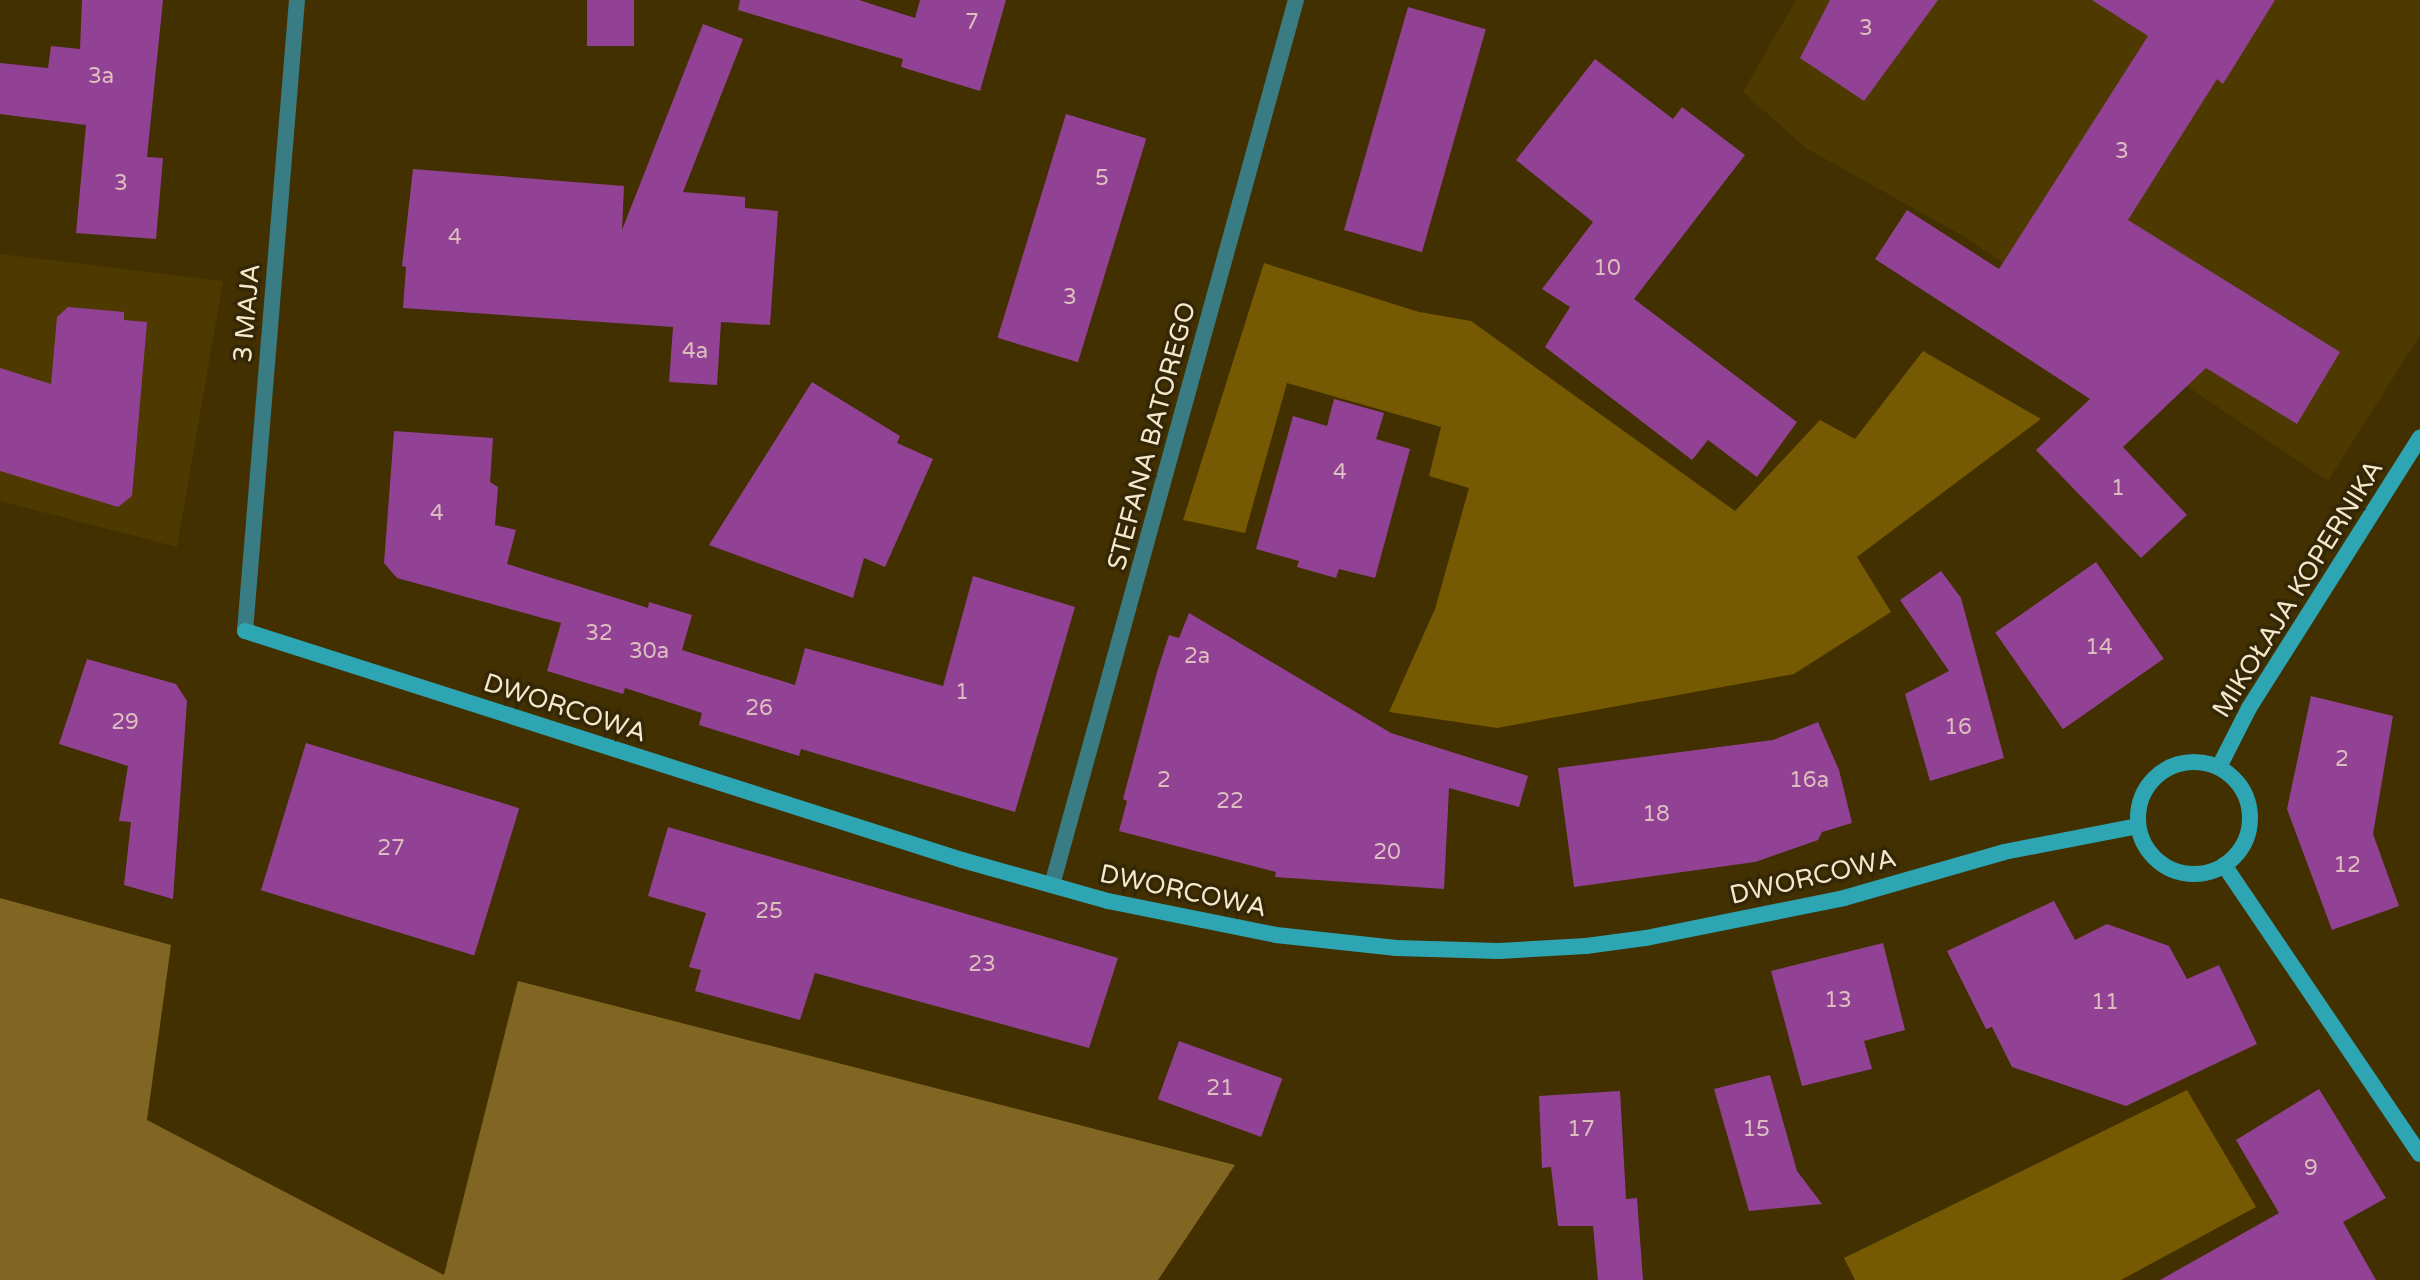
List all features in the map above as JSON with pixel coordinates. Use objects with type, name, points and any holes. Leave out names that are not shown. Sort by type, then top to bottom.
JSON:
[{"type":"street","name":"3 MAJA","points":[[245,631],[297,0]]},
{"type":"street","name":"STEFANA BATOREGO","points":[[1052,885],[1296,0]]},
{"type":"street","name":"MIKOŁAJA KOPERNIKA","points":[[2219,767],[2249,708],[2420,437]]},
{"type":"street","name":"DWORCOWA","points":[[245,631],[962,860],[1108,901],[1276,935],[1396,948],[1543,949],[1646,938],[1844,898],[2004,852],[2138,826]]},
{"type":"street","points":[[2186,763],[2219,767],[2240,786],[2248,802],[2250,820],[2238,853],[2209,872],[2177,872],[2150,853],[2138,826],[2141,797],[2159,774],[2186,763]]},
{"type":"street","points":[[2224,865],[2420,1154]]},
{"type":"shaded area","points":[[1796,0],[2420,0],[2420,335],[2328,481],[1963,236],[1806,148],[1743,92]]},
{"type":"shaded area","points":[[0,254],[223,281],[177,547],[0,501]]},
{"type":"shaded area","points":[[1264,263],[1419,312],[1471,321],[1735,511],[1820,420],[1855,439],[1923,351],[2041,419],[1857,557],[1891,612],[1794,674],[1497,728],[1389,712],[1435,609],[1469,488],[1429,476],[1441,427],[1287,383],[1245,533],[1183,520]]},
{"type":"shaded area","points":[[0,898],[171,945],[147,1120],[444,1275],[518,981],[1235,1165],[1158,1280],[0,1280]]},
{"type":"shaded area","points":[[2187,1090],[2256,1207],[2121,1280],[1855,1280],[1844,1258]]},
{"type":"building","points":[[82,0],[163,0],[147,157],[163,158],[156,239],[76,233],[86,125],[0,114],[0,63],[48,68],[51,46],[80,49]]},
{"type":"building","points":[[587,0],[634,0],[634,46],[587,46]]},
{"type":"building","points":[[740,0],[859,0],[915,18],[920,0],[1006,0],[980,91],[901,67],[903,59],[738,10]]},
{"type":"building","points":[[1830,0],[1938,0],[1864,101],[1800,58]]},
{"type":"building","points":[[2092,0],[2275,0],[2223,84],[2217,79],[2128,220],[2340,352],[2297,424],[2206,368],[2123,447],[2187,515],[2141,558],[2036,450],[2090,399],[1875,259],[1907,210],[1999,269],[2148,36]]},
{"type":"building","points":[[1408,7],[1486,29],[1422,252],[1344,230]]},
{"type":"building","points":[[703,24],[743,39],[683,192],[745,197],[745,208],[778,211],[770,325],[721,322],[717,385],[669,382],[673,327],[403,308],[406,267],[402,266],[413,169],[624,186],[622,230]]},
{"type":"building","points":[[1595,59],[1673,119],[1682,107],[1745,155],[1634,299],[1797,422],[1757,477],[1708,440],[1692,460],[1545,347],[1570,307],[1542,289],[1593,222],[1516,160]]},
{"type":"building","points":[[1066,114],[1146,139],[1078,362],[998,338]]},
{"type":"building","points":[[68,307],[124,312],[124,320],[147,322],[132,496],[118,507],[0,471],[0,368],[51,384],[57,317]]},
{"type":"building","points":[[812,382],[900,436],[897,443],[933,459],[885,567],[864,558],[853,598],[709,545]]},
{"type":"building","points":[[1334,399],[1384,413],[1376,439],[1410,449],[1375,578],[1339,569],[1336,578],[1297,567],[1299,561],[1256,549],[1293,416],[1327,426]]},
{"type":"building","points":[[394,431],[493,438],[490,482],[498,487],[495,525],[516,530],[507,564],[648,608],[649,602],[692,615],[682,650],[795,685],[805,648],[943,686],[973,576],[1075,607],[1015,812],[801,749],[799,756],[699,725],[702,713],[625,688],[623,694],[547,671],[561,623],[397,578],[384,563]]},
{"type":"building","points":[[2096,562],[2164,659],[2063,729],[1995,633]]},
{"type":"building","points":[[1941,571],[1961,598],[2004,758],[1930,781],[1905,694],[1949,671],[1900,600]]},
{"type":"building","points":[[1189,613],[1391,733],[1528,776],[1519,807],[1449,788],[1444,889],[1275,877],[1276,872],[1119,831],[1127,801],[1123,799],[1157,672],[1169,635],[1179,638]]},
{"type":"building","points":[[87,659],[176,684],[187,701],[173,899],[124,885],[131,822],[119,821],[128,766],[59,744]]},
{"type":"building","points":[[2311,696],[2393,716],[2373,834],[2399,906],[2332,930],[2287,809]]},
{"type":"building","points":[[1818,722],[1839,770],[1852,823],[1822,832],[1818,840],[1755,862],[1574,887],[1558,768],[1773,740]]},
{"type":"building","points":[[306,743],[519,808],[474,955],[261,890]]},
{"type":"building","points":[[668,827],[1118,958],[1089,1048],[815,973],[800,1020],[695,991],[701,970],[689,967],[706,913],[648,896]]},
{"type":"building","points":[[2054,901],[2075,940],[2107,924],[2169,946],[2187,979],[2219,965],[2257,1044],[2126,1106],[2012,1067],[1992,1027],[1986,1029],[1947,951]]},
{"type":"building","points":[[1883,943],[1905,1030],[1864,1041],[1872,1069],[1802,1086],[1771,971]]},
{"type":"building","points":[[1179,1041],[1282,1079],[1261,1137],[1158,1099]]},
{"type":"building","points":[[1770,1075],[1797,1171],[1822,1204],[1749,1211],[1714,1089]]},
{"type":"building","points":[[2319,1089],[2386,1198],[2343,1222],[2376,1280],[2160,1280],[2279,1213],[2236,1140]]},
{"type":"building","points":[[1620,1091],[1626,1199],[1637,1198],[1643,1280],[1598,1280],[1593,1226],[1558,1226],[1551,1167],[1542,1168],[1539,1096]]}]
